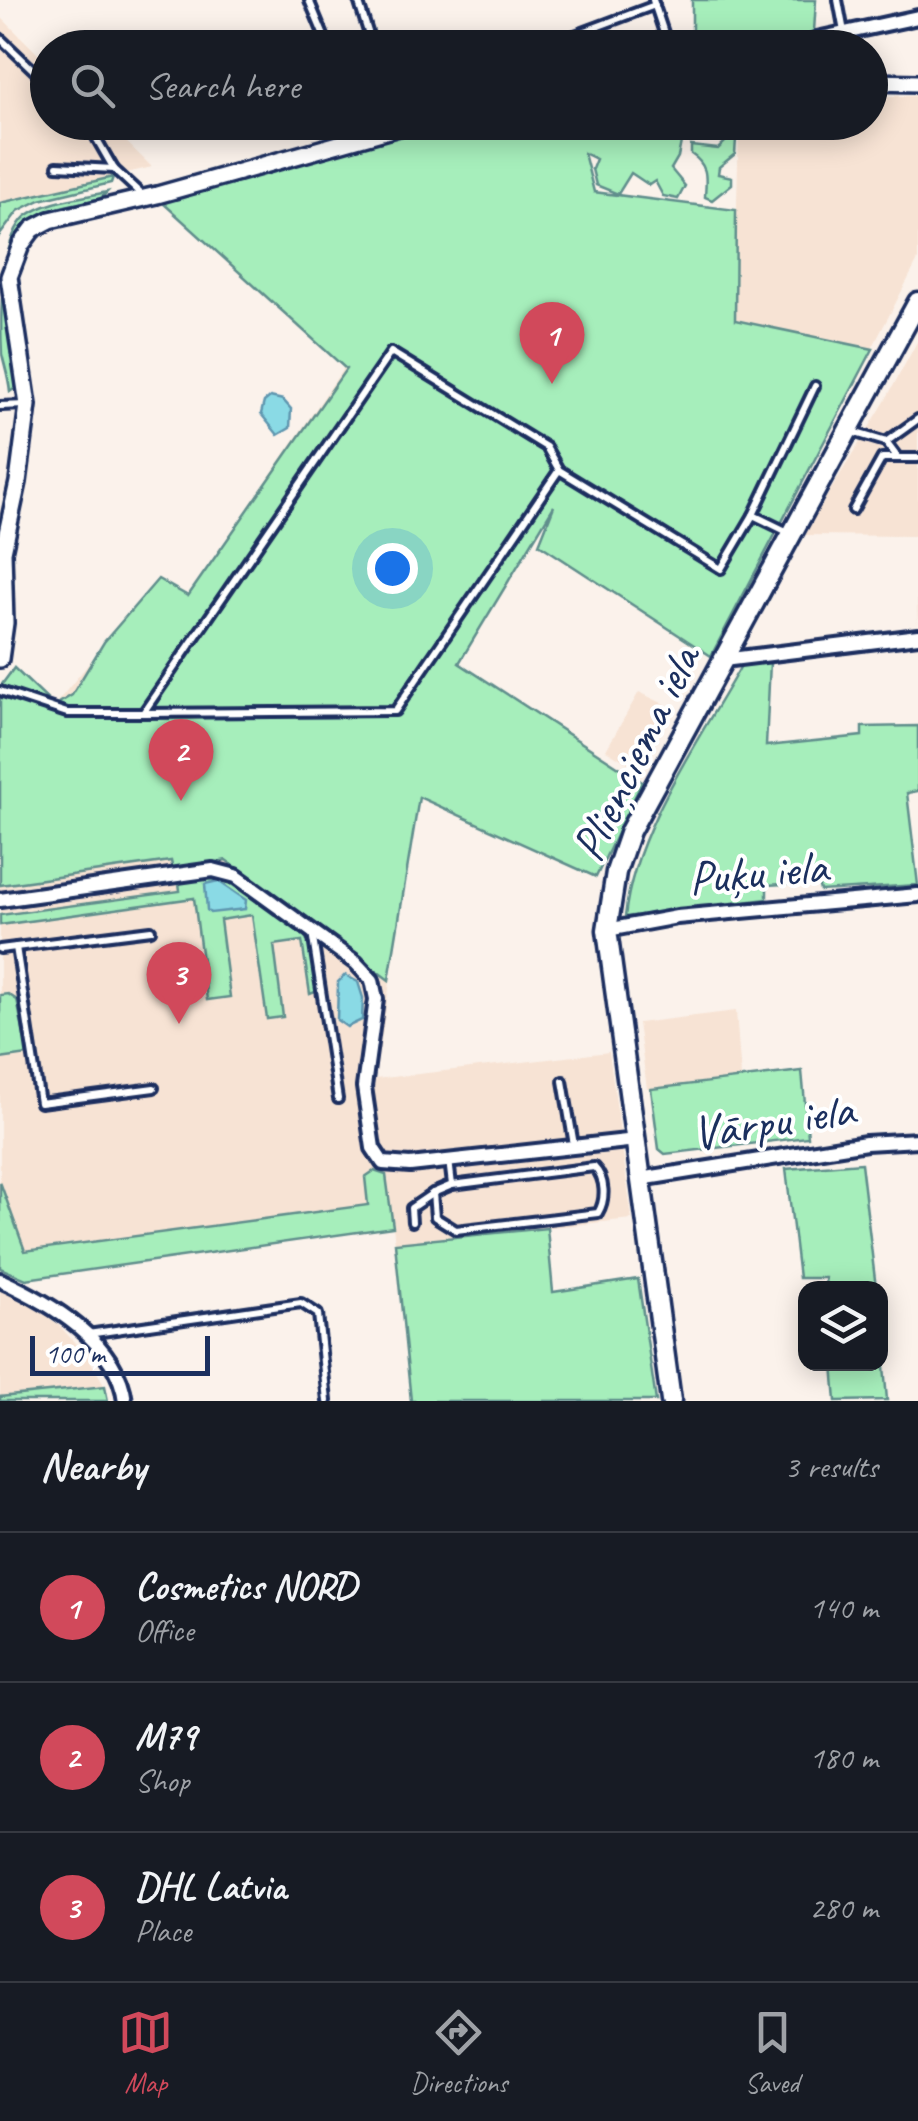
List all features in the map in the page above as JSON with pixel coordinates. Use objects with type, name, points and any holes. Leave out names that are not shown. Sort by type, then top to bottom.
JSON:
[{"type":"main road","name":"Plieņciema iela","points":[[670,1401],[607,930],[612,887],[626,842],[918,302]]},
{"type":"street","points":[[858,30],[918,17]]},
{"type":"street","points":[[888,82],[918,83]]},
{"type":"street","points":[[0,658],[5,623],[3,552],[18,482],[28,405],[10,276],[22,244],[33,230],[50,220],[144,197],[327,140]]},
{"type":"street","points":[[722,660],[918,636]]},
{"type":"street","points":[[0,900],[213,870],[236,876],[356,963],[372,980],[376,999],[364,1087],[373,1148],[384,1162],[396,1165],[636,1140]]},
{"type":"street","name":"Puķu iela","points":[[607,930],[678,916],[918,894]]},
{"type":"street","name":"Vārpu iela","points":[[640,1180],[866,1142],[918,1140]]},
{"type":"street","points":[[0,1280],[87,1334],[118,1372],[124,1401]]},
{"type":"lane","points":[[308,0],[321,30]]},
{"type":"lane","points":[[358,0],[367,30]]},
{"type":"lane","points":[[838,0],[843,30]]},
{"type":"lane","points":[[585,30],[654,2],[664,30]]},
{"type":"lane","points":[[0,38],[30,67]]},
{"type":"lane","points":[[97,140],[114,170],[144,197]]},
{"type":"lane","points":[[58,166],[114,170]]},
{"type":"lane","points":[[143,714],[391,352],[546,448],[559,470],[721,568],[753,515],[815,386]]},
{"type":"lane","points":[[0,406],[28,405]]},
{"type":"lane","points":[[886,442],[918,419]]},
{"type":"lane","points":[[848,431],[886,442],[898,458]]},
{"type":"lane","points":[[853,510],[882,458],[918,458]]},
{"type":"lane","points":[[0,691],[66,713],[394,711],[559,470]]},
{"type":"lane","points":[[753,515],[792,534]]},
{"type":"lane","points":[[0,949],[151,930]]},
{"type":"lane","points":[[312,932],[338,1099]]},
{"type":"lane","points":[[16,947],[40,1104],[154,1088]]},
{"type":"lane","points":[[563,1081],[574,1146]]},
{"type":"lane","points":[[449,1159],[452,1184]]},
{"type":"lane","points":[[412,1222],[412,1208],[432,1192],[452,1184],[594,1167],[601,1174],[604,1203],[598,1213],[456,1230],[435,1216],[432,1192]]},
{"type":"lane","points":[[87,1334],[301,1303],[318,1314],[327,1401]]},
{"type":"shaded area","points":[[0,16],[30,46],[30,140],[124,140],[152,167],[0,203]]},
{"type":"shaded area","points":[[888,96],[918,96],[918,260],[741,600],[559,497],[459,664],[419,796],[375,1079],[609,1052],[632,1219],[395,1243],[393,1227],[26,1279],[0,1209],[0,885],[66,876],[54,706],[158,579],[188,596],[362,341],[734,320],[739,140],[888,140]]},
{"type":"shaded area","points":[[918,340],[918,630],[915,536],[803,535]]},
{"type":"shaded area","points":[[639,692],[664,704],[635,767],[606,750]]},
{"type":"shaded area","points":[[736,1011],[741,1078],[647,1089],[638,1023]]},
{"type":"shaded area","points":[[0,1288],[22,1298],[59,1325],[90,1360],[105,1386],[0,1397]]},
{"type":"green space","points":[[692,0],[816,0],[814,30],[692,30]]},
{"type":"green space","points":[[380,140],[694,140],[681,142],[671,169],[685,186],[678,199],[663,196],[655,181],[649,185],[631,173],[618,194],[596,185],[592,169],[596,159],[584,153],[594,192],[736,210],[735,320],[873,349],[711,656],[539,544],[554,506],[459,663],[642,782],[596,877],[419,797],[389,980],[226,860],[173,871],[171,861],[0,885],[0,687],[14,668],[54,706],[72,695],[104,642],[158,579],[188,596],[346,369],[162,202]]},
{"type":"green space","points":[[736,140],[735,154],[719,167],[718,174],[732,177],[732,184],[712,200],[705,197],[705,172],[691,154],[691,146],[718,149],[725,142]]},
{"type":"green space","points":[[113,177],[111,183],[40,200],[18,211],[0,235],[0,203]]},
{"type":"green space","points":[[107,192],[100,199],[35,217],[27,222],[19,237],[9,300],[18,386],[10,392],[2,354],[2,300],[6,260],[17,227],[26,216],[44,206]]},
{"type":"green space","points":[[770,662],[766,746],[862,736],[862,727],[918,726],[918,791],[907,793],[918,885],[820,891],[818,882],[767,885],[767,899],[625,917],[641,851],[688,755],[742,664]]},
{"type":"green space","points":[[218,875],[303,933],[310,946],[318,991],[310,994],[302,941],[274,945],[283,1017],[267,1019],[252,915],[220,920],[230,997],[207,1000],[194,898],[0,925],[0,915],[180,891],[179,882]]},
{"type":"green space","points":[[8,994],[17,1000],[28,1055],[0,1059],[0,995]]},
{"type":"green space","points":[[802,1071],[808,1137],[665,1154],[659,1149],[651,1089]]},
{"type":"green space","points":[[861,1163],[875,1281],[799,1278],[786,1169]]},
{"type":"green space","points":[[374,1171],[386,1175],[393,1227],[26,1279],[0,1268],[0,1182],[25,1251],[368,1205],[365,1177]]},
{"type":"green space","points":[[547,1228],[553,1292],[638,1279],[656,1401],[411,1401],[395,1243]]},
{"type":"green space","points":[[834,1371],[884,1371],[887,1400],[836,1401]]},
{"type":"green space","points":[[105,1386],[108,1401],[0,1401],[0,1397]]},
{"type":"water","points":[[270,397],[283,400],[291,409],[290,428],[278,435],[261,414]]},
{"type":"water","points":[[218,881],[246,900],[245,909],[210,913],[207,910],[205,884]]},
{"type":"water","points":[[345,975],[358,982],[363,998],[362,1020],[347,1027],[337,1020],[338,982]]},
{"type":"place","name":"Cosmetics NORD","points":[[552,384]]},
{"type":"place","name":"M79","points":[[181,801]]},
{"type":"place","name":"DHL Latvia","points":[[179,1024]]}]
